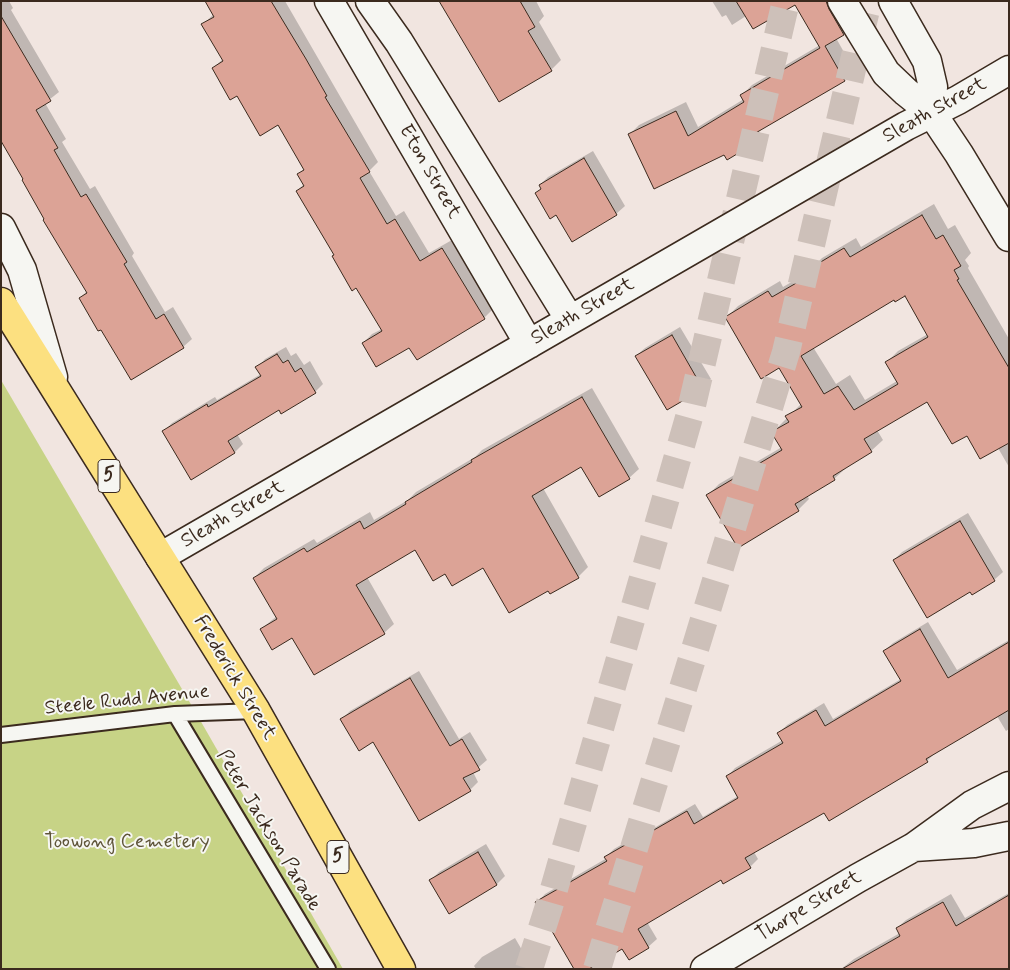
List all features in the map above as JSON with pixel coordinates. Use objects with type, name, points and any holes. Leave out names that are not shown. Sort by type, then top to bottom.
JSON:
[{"type":"highway","name":"Frederick Street","points":[[1,302],[256,712],[400,969]]},
{"type":"street","name":"Eton Street","points":[[329,1],[528,344]]},
{"type":"street","name":"Eton Street","points":[[370,1],[399,42],[570,320]]},
{"type":"street","points":[[842,1],[886,73],[931,112],[959,154],[1009,238]]},
{"type":"street","points":[[893,1],[927,61],[933,87],[931,112]]},
{"type":"street","name":"Sleath Street","points":[[160,557],[931,112],[958,100],[1009,70]]},
{"type":"street","name":"Frederick Street","points":[[1,228],[22,270],[58,394]]},
{"type":"street","name":"Thorpe Street","points":[[705,969],[914,847],[972,804],[1009,786]]},
{"type":"street","name":"Thorpe Street","points":[[914,847],[974,843],[1009,836]]},
{"type":"lane","name":"Steele Rudd Avenue","points":[[1,735],[174,714],[256,712]]},
{"type":"lane","name":"Peter Jackson Parade","points":[[174,714],[328,969]]},
{"type":"green space","name":"Toowong Cemetery","points":[[1,380],[196,713],[343,969],[1,969]]},
{"type":"building","points":[[205,1],[271,1],[370,172],[360,178],[387,224],[395,219],[420,261],[442,248],[485,319],[417,360],[409,348],[376,367],[362,343],[382,331],[356,288],[352,291],[332,256],[334,255],[296,191],[304,186],[297,174],[304,170],[278,125],[260,136],[237,96],[230,100],[212,68],[223,61],[201,24],[214,17]]},
{"type":"building","points":[[439,1],[520,1],[535,27],[528,31],[552,71],[499,102]]},
{"type":"building","points":[[736,1],[826,1],[844,35],[825,46],[845,81],[747,138],[752,145],[727,160],[724,155],[654,189],[628,134],[676,111],[688,136],[744,102],[740,95],[820,48],[795,5],[753,29]]},
{"type":"building","points":[[1,16],[51,101],[36,110],[58,148],[54,150],[81,197],[86,194],[127,262],[124,264],[156,319],[164,314],[184,348],[131,380],[101,330],[98,331],[79,298],[87,293],[43,220],[23,179],[1,141]]},
{"type":"building","points":[[584,158],[617,215],[572,242],[556,215],[550,219],[535,193],[541,189],[539,185]]},
{"type":"building","points":[[922,215],[936,239],[943,235],[961,266],[954,270],[959,279],[957,280],[1009,368],[1009,443],[980,459],[967,436],[952,444],[927,402],[864,439],[872,452],[833,476],[835,480],[795,504],[799,511],[738,548],[706,495],[782,450],[771,432],[789,422],[785,416],[802,407],[779,368],[761,379],[725,317],[768,291],[772,297],[812,274],[809,269],[844,248],[850,257]],"holes":[[[905,296],[928,337],[885,362],[898,384],[854,410],[838,386],[824,394],[801,356],[894,300],[895,302]]]},
{"type":"building","points":[[672,335],[703,389],[667,410],[635,356]]},
{"type":"building","points":[[277,354],[283,363],[288,360],[295,372],[301,368],[316,393],[281,414],[279,410],[228,441],[235,453],[191,480],[162,431],[207,404],[208,407],[261,376],[255,367]]},
{"type":"building","points":[[582,397],[630,479],[599,497],[581,467],[532,496],[579,578],[550,594],[548,591],[509,613],[483,568],[452,586],[445,574],[433,581],[415,550],[356,585],[385,634],[314,675],[292,638],[272,650],[260,629],[277,619],[253,578],[304,548],[307,552],[360,521],[364,529],[472,462],[471,460]]},
{"type":"building","points":[[960,521],[995,581],[972,595],[970,592],[927,618],[893,560]]},
{"type":"building","points":[[920,629],[948,678],[1009,642],[1009,710],[926,759],[928,762],[829,821],[824,813],[745,858],[751,868],[723,884],[721,880],[638,929],[649,948],[629,960],[622,949],[589,969],[574,969],[535,902],[607,861],[604,857],[687,811],[694,824],[738,798],[726,776],[783,743],[777,733],[816,710],[825,726],[901,681],[883,651]]},
{"type":"building","points":[[410,678],[450,746],[462,739],[480,770],[463,778],[471,791],[419,821],[373,742],[359,751],[340,719]]},
{"type":"building","points":[[478,852],[497,885],[449,914],[429,880]]},
{"type":"building","points":[[1009,895],[1009,969],[842,969],[900,936],[896,928],[943,902],[956,926]]},
{"type":"tunnel","points":[[529,969],[550,903],[690,414],[786,1]]},
{"type":"tunnel","points":[[597,969],[786,352],[868,1]]}]
